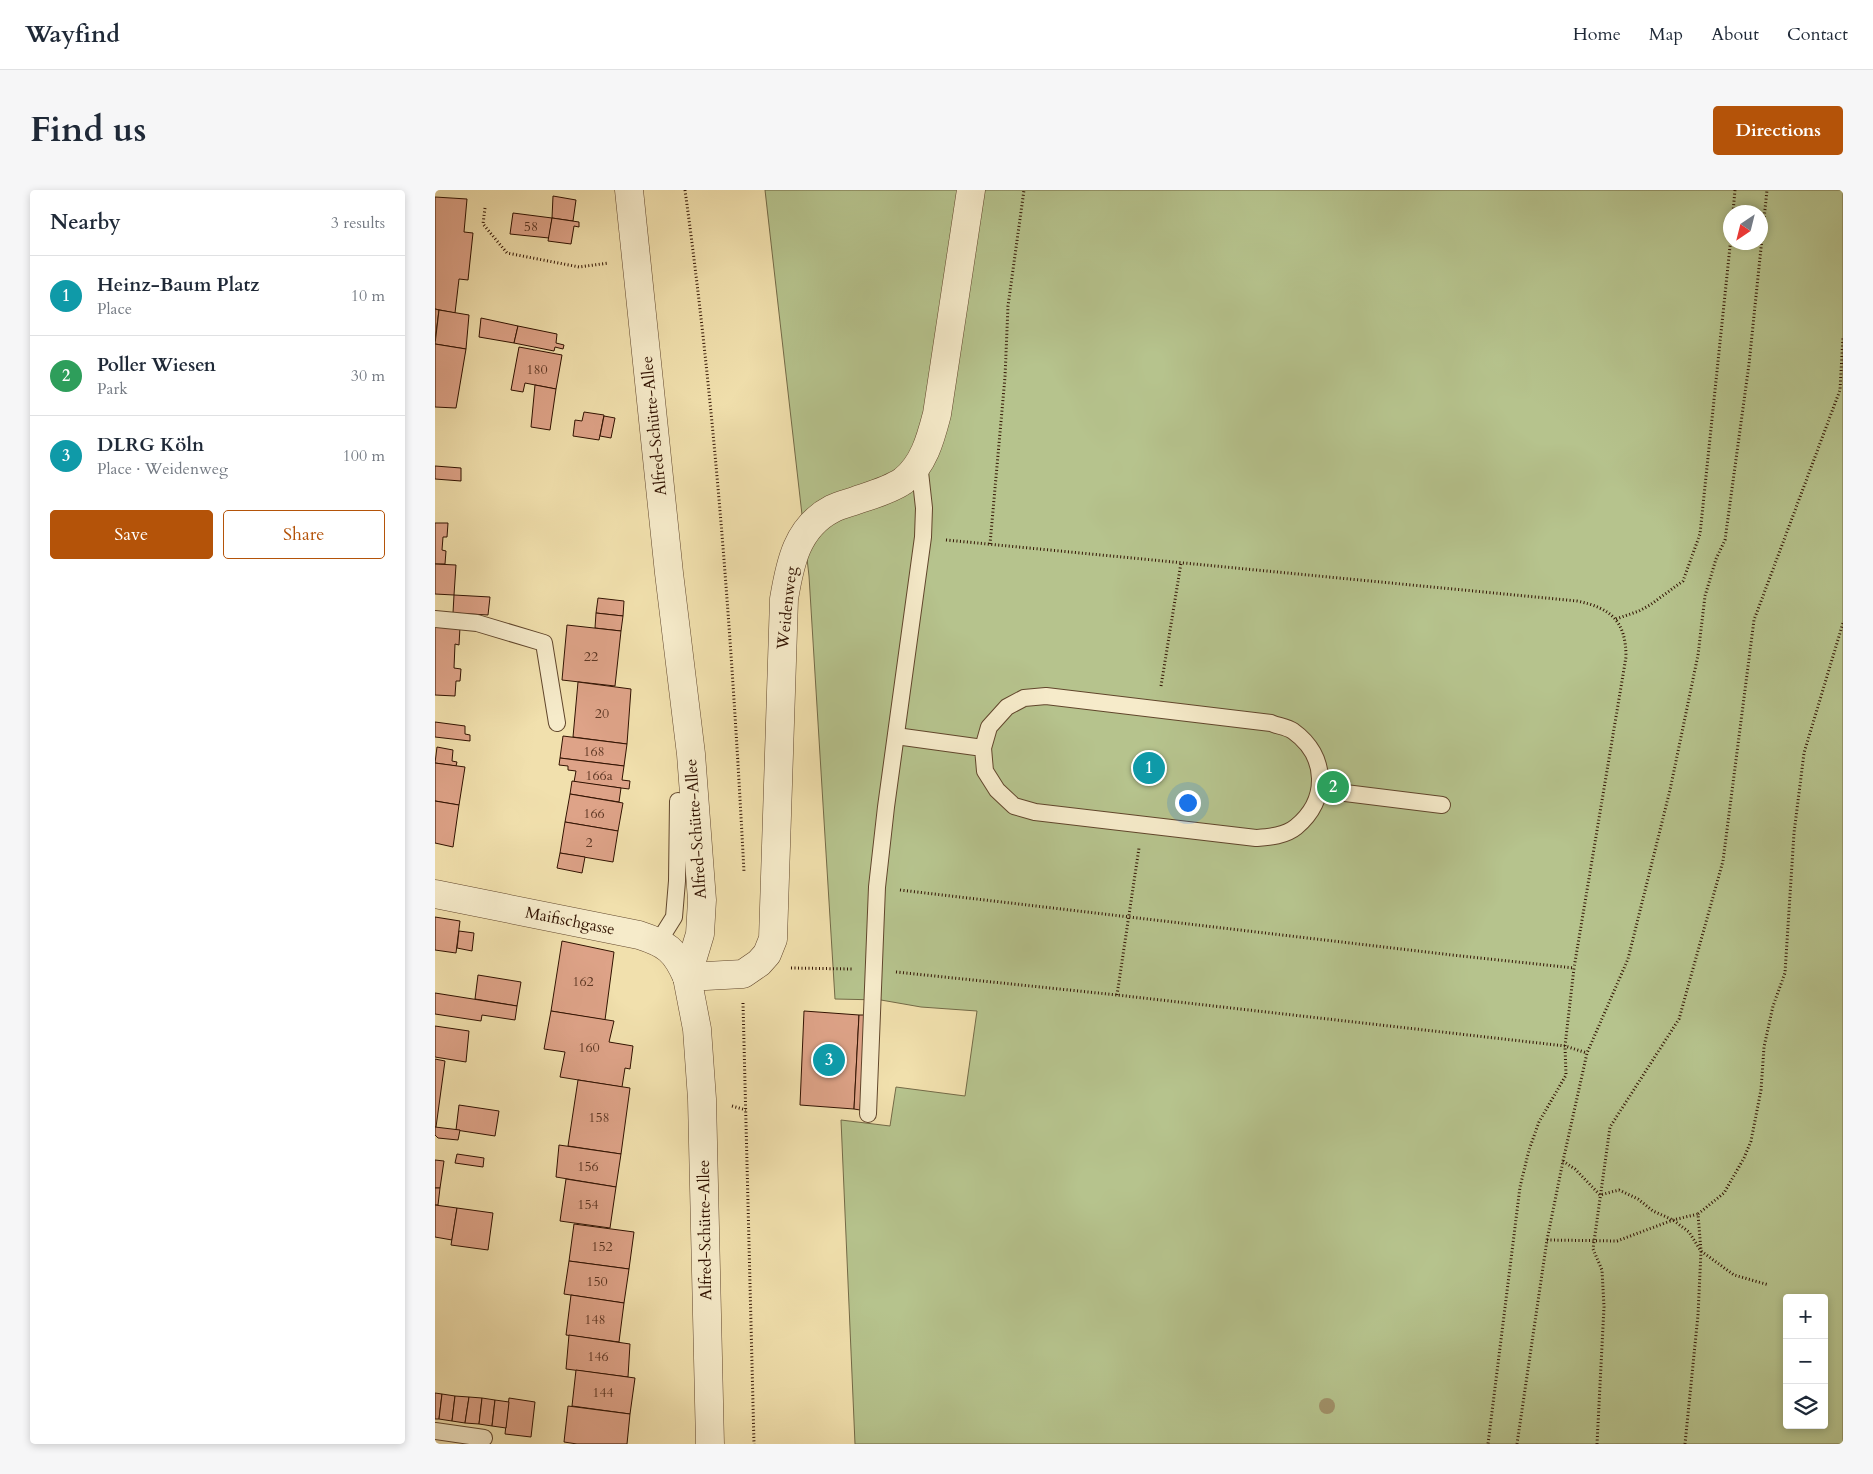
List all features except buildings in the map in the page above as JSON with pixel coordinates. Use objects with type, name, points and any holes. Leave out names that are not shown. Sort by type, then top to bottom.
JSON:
[{"type":"street","name":"Weidenweg","points":[[743,974],[759,963],[767,954],[773,939],[784,599],[789,566],[798,543],[812,523],[832,509],[904,480],[919,463],[930,440],[937,414],[971,190]]},
{"type":"street","name":"Alfred-Schütte-Allee","points":[[631,202],[669,573],[691,754],[702,900],[700,934],[687,977],[697,1029],[702,1099],[709,1444]]},
{"type":"street","name":"Maifischgasse","points":[[435,894],[639,935],[659,941],[672,951],[687,977]]},
{"type":"street","points":[[687,977],[743,974]]},
{"type":"lane","points":[[868,1114],[877,887],[923,537],[924,508],[919,463]]},
{"type":"lane","points":[[435,619],[477,623],[544,643],[557,723]]},
{"type":"lane","points":[[1045,696],[1157,709],[1271,723],[1292,730],[1309,746],[1319,767],[1321,790],[1312,810],[1295,828],[1276,836],[1255,838],[1142,825],[1035,812],[1014,806],[997,790],[985,771],[983,748],[989,727],[1007,707],[1025,698],[1045,696]]},
{"type":"lane","points":[[896,736],[983,748]]},
{"type":"lane","points":[[1321,790],[1442,805]]},
{"type":"lane","points":[[659,941],[674,917],[677,881],[678,801]]},
{"type":"lane","points":[[435,1431],[484,1438]]},
{"type":"path","points":[[685,190],[700,300],[725,570],[739,766],[744,875]]},
{"type":"path","points":[[990,544],[1005,377],[1008,306],[1024,190]]},
{"type":"path","points":[[1734,205],[1735,190]]},
{"type":"path","points":[[1517,1444],[1547,1240],[1587,1053],[1628,959],[1670,790],[1698,654],[1705,596],[1716,559],[1725,540],[1749,364],[1767,190]]},
{"type":"path","points":[[485,208],[483,224],[507,253],[579,267],[637,259]]},
{"type":"path","points":[[1616,619],[1650,605],[1683,581],[1700,534],[1730,250]]},
{"type":"path","points":[[1597,1444],[1604,1307],[1602,1270],[1593,1249],[1610,1127],[1679,1019],[1723,861],[1754,620],[1840,390],[1843,337]]},
{"type":"path","points":[[923,537],[1577,600],[1601,607],[1616,619],[1625,637],[1626,657],[1574,968],[1565,1046],[1566,1075],[1539,1122],[1529,1150],[1520,1187],[1488,1444]]},
{"type":"path","points":[[1157,709],[1181,563]]},
{"type":"path","points":[[1547,1240],[1617,1241],[1673,1220],[1698,1214],[1724,1193],[1744,1158],[1751,1141],[1761,1090],[1767,1031],[1773,1006],[1785,973],[1794,833],[1804,753],[1843,623]]},
{"type":"path","points":[[1117,995],[1142,825]]},
{"type":"path","points":[[877,887],[1574,968]]},
{"type":"path","points":[[782,968],[874,970],[1117,995],[1565,1046],[1587,1053]]},
{"type":"path","points":[[743,974],[754,1444]]},
{"type":"path","points":[[1563,1161],[1575,1169],[1600,1195]]},
{"type":"path","points":[[1600,1195],[1619,1190],[1638,1198],[1653,1211],[1673,1220],[1689,1232],[1701,1250],[1734,1275],[1769,1286]]},
{"type":"path","points":[[1685,1444],[1701,1250],[1698,1214]]},
{"type":"green space","points":[[765,190],[1843,190],[1843,1444],[855,1444],[841,1120],[890,1126],[896,1087],[965,1096],[977,1011],[921,1007],[881,1000],[835,999],[809,576]]},
{"type":"place","name":"Heinz-Baum Platz","points":[[1149,768]]},
{"type":"place","name":"Poller Wiesen","points":[[1333,787]]},
{"type":"place","name":"DLRG Köln","points":[[829,1060]]}]
